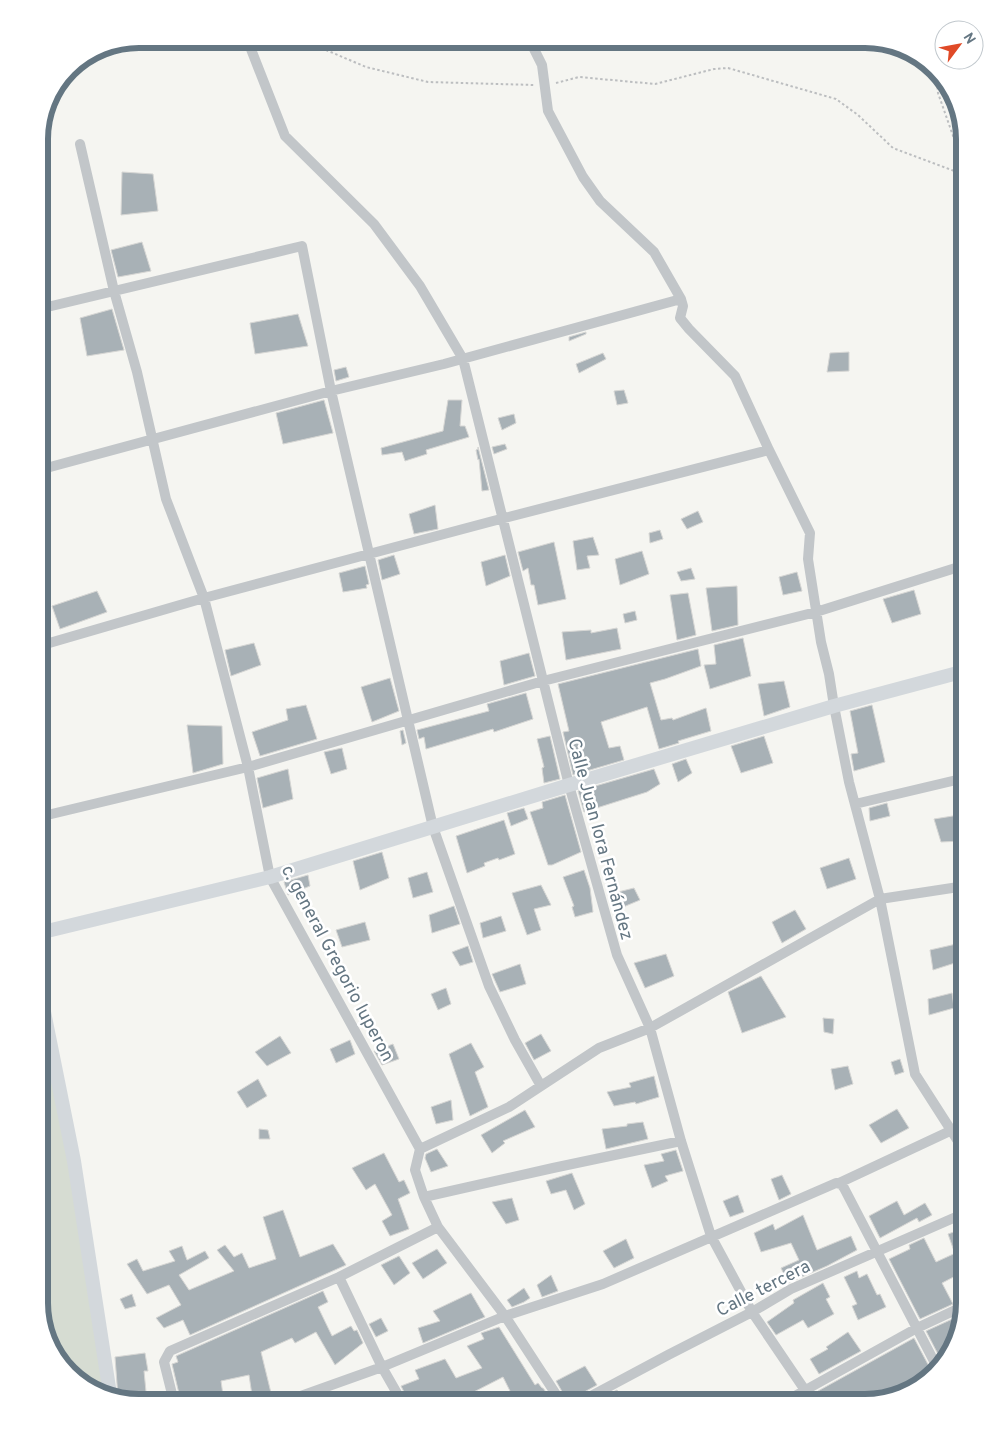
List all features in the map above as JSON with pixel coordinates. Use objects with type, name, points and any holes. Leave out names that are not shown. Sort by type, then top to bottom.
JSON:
[{"type":"main road","points":[[48,931],[270,877],[834,706],[956,673]]},
{"type":"main road","points":[[48,1032],[74,1161],[109,1389]]},
{"type":"street","name":"Calle Juan lora Fernández","points":[[251,48],[285,136],[374,224],[420,286],[463,359],[569,785],[617,955],[650,1028],[681,1142],[711,1236],[752,1312],[808,1394]]},
{"type":"street","points":[[534,48],[542,65],[548,110],[583,177],[600,202],[654,252],[683,306],[680,318],[688,329],[735,376],[810,533],[808,559],[834,706],[855,804],[880,899],[915,1074],[956,1138]]},
{"type":"street","name":"c. general Gregorio luperon","points":[[80,144],[114,291],[137,372],[166,499],[204,598],[248,766],[270,877],[420,1149]]},
{"type":"street","points":[[48,307],[302,246],[331,391],[433,827],[489,986],[515,1040],[541,1086]]},
{"type":"street","points":[[48,468],[331,391],[463,359],[680,299]]},
{"type":"street","points":[[48,643],[204,598],[368,554],[769,450]]},
{"type":"street","points":[[48,815],[248,766],[543,681],[816,612],[956,569]]},
{"type":"street","points":[[855,804],[956,780]]},
{"type":"street","points":[[556,1394],[505,1316],[438,1227],[424,1198],[415,1170],[420,1149],[509,1107],[599,1048],[650,1028],[880,899],[956,887]]},
{"type":"street","points":[[309,1393],[382,1367],[505,1316],[603,1284],[711,1236],[839,1183],[956,1128]]},
{"type":"street","points":[[424,1198],[562,1166],[681,1142]]},
{"type":"street","points":[[839,1183],[844,1188],[934,1362]]},
{"type":"street","name":"Calle tercera","points":[[595,1394],[668,1354],[752,1312],[791,1289],[956,1217]]},
{"type":"street","points":[[172,1393],[164,1362],[170,1351],[339,1277],[438,1227]]},
{"type":"street","points":[[339,1277],[382,1367],[397,1393]]},
{"type":"street","points":[[800,1394],[917,1328],[956,1310]]},
{"type":"path","points":[[326,50],[366,68],[428,82],[546,85],[578,77],[655,84],[697,72],[728,68],[836,99],[858,115],[893,148],[956,172]]},
{"type":"path","points":[[937,82],[938,93],[956,144]]},
{"type":"shaded area","points":[[48,1039],[109,1389],[78,1371],[66,1358],[54,1337],[48,1314]]},
{"type":"building","points":[[122,172],[153,174],[158,211],[121,215]]},
{"type":"building","points":[[142,242],[151,271],[118,277],[111,250]]},
{"type":"building","points":[[112,309],[124,350],[87,356],[80,318]]},
{"type":"building","points":[[298,314],[308,346],[255,354],[250,323]]},
{"type":"building","points":[[586,332],[586,334],[569,341],[569,337]]},
{"type":"building","points":[[849,352],[849,371],[827,372],[830,353]]},
{"type":"building","points":[[603,353],[606,359],[579,373],[576,364]]},
{"type":"building","points":[[346,367],[349,377],[336,381],[334,370]]},
{"type":"building","points":[[624,390],[628,403],[617,405],[614,391]]},
{"type":"building","points":[[324,400],[333,433],[283,444],[276,413]]},
{"type":"building","points":[[448,400],[462,400],[460,426],[465,426],[469,437],[426,450],[427,454],[405,461],[402,452],[382,455],[381,448],[443,431]]},
{"type":"building","points":[[514,414],[516,423],[502,430],[498,418]]},
{"type":"building","points":[[505,444],[507,449],[494,454],[492,447]]},
{"type":"building","points":[[478,447],[489,490],[482,491],[479,459],[476,450]]},
{"type":"building","points":[[435,505],[438,529],[414,534],[409,514]]},
{"type":"building","points":[[698,511],[703,522],[687,529],[681,519]]},
{"type":"building","points":[[660,530],[663,539],[650,543],[649,533]]},
{"type":"building","points":[[593,537],[599,555],[587,556],[590,568],[577,570],[573,541]]},
{"type":"building","points":[[554,542],[566,599],[538,605],[534,585],[531,585],[528,568],[523,571],[518,552]]},
{"type":"building","points":[[642,551],[649,574],[620,585],[615,559]]},
{"type":"building","points":[[394,555],[400,574],[382,580],[378,560]]},
{"type":"building","points":[[505,555],[510,576],[486,586],[481,562]]},
{"type":"building","points":[[365,566],[369,584],[366,585],[367,588],[343,592],[339,573]]},
{"type":"building","points":[[691,568],[695,579],[681,581],[677,572]]},
{"type":"building","points":[[797,572],[802,591],[783,595],[779,577]]},
{"type":"building","points":[[737,586],[738,625],[712,631],[706,588]]},
{"type":"building","points":[[914,590],[921,614],[892,623],[883,599]]},
{"type":"building","points":[[97,591],[107,612],[60,629],[52,606]]},
{"type":"building","points":[[688,593],[696,635],[677,640],[670,595]]},
{"type":"building","points":[[635,611],[637,620],[625,623],[623,614]]},
{"type":"building","points":[[617,628],[621,649],[566,660],[562,632],[591,630],[591,633]]},
{"type":"building","points":[[743,638],[751,676],[710,689],[704,665],[716,664],[714,645]]},
{"type":"building","points":[[254,643],[261,665],[231,676],[225,650]]},
{"type":"building","points":[[698,649],[701,666],[650,683],[661,720],[672,718],[673,720],[706,708],[711,731],[659,749],[647,707],[601,722],[609,748],[620,746],[624,760],[573,775],[563,732],[569,731],[558,684]]},
{"type":"building","points":[[529,653],[535,676],[504,685],[500,661]]},
{"type":"building","points":[[390,678],[399,711],[372,722],[361,687]]},
{"type":"building","points":[[784,681],[790,707],[764,716],[758,684]]},
{"type":"building","points":[[526,693],[533,719],[494,732],[493,729],[426,749],[424,737],[419,739],[417,730],[489,711],[487,704]]},
{"type":"building","points":[[306,705],[317,739],[260,756],[252,732],[288,720],[286,709]]},
{"type":"building","points":[[872,705],[885,762],[854,771],[851,754],[858,753],[850,711]]},
{"type":"building","points":[[187,725],[222,726],[223,764],[193,773]]},
{"type":"building","points":[[403,730],[406,743],[402,745],[400,731]]},
{"type":"building","points":[[550,736],[560,779],[544,783],[542,768],[544,767],[537,739]]},
{"type":"building","points":[[764,736],[773,763],[741,773],[731,746]]},
{"type":"building","points":[[342,748],[347,769],[331,774],[324,752]]},
{"type":"building","points":[[686,759],[692,773],[678,782],[672,764]]},
{"type":"building","points":[[288,769],[293,799],[263,808],[257,778]]},
{"type":"building","points":[[654,769],[660,784],[647,792],[584,812],[578,791]]},
{"type":"building","points":[[565,795],[581,852],[548,865],[530,812],[543,808],[542,802]]},
{"type":"building","points":[[887,803],[890,816],[870,821],[869,808]]},
{"type":"building","points":[[524,808],[528,819],[511,826],[507,813]]},
{"type":"building","points":[[956,815],[956,841],[941,842],[934,819]]},
{"type":"building","points":[[504,820],[515,854],[484,863],[485,866],[467,873],[456,836]]},
{"type":"building","points":[[382,852],[389,878],[360,890],[353,861]]},
{"type":"building","points":[[849,858],[856,879],[827,889],[820,868]]},
{"type":"building","points":[[584,870],[590,888],[593,912],[575,917],[572,907],[574,906],[563,877]]},
{"type":"building","points":[[427,872],[433,892],[413,898],[408,878]]},
{"type":"building","points":[[308,875],[310,886],[288,895],[284,882]]},
{"type":"building","points":[[541,885],[551,905],[534,909],[541,930],[527,935],[512,893]]},
{"type":"building","points":[[634,888],[640,900],[616,910],[610,894]]},
{"type":"building","points":[[454,906],[460,924],[432,933],[429,915]]},
{"type":"building","points":[[795,910],[806,929],[782,943],[772,922]]},
{"type":"building","points":[[501,916],[506,931],[483,938],[480,923]]},
{"type":"building","points":[[365,922],[370,940],[342,947],[336,930]]},
{"type":"building","points":[[956,944],[956,963],[933,970],[930,950]]},
{"type":"building","points":[[468,946],[473,962],[460,966],[452,952]]},
{"type":"building","points":[[666,954],[674,976],[645,988],[634,963]]},
{"type":"building","points":[[520,964],[526,984],[500,992],[492,974]]},
{"type":"building","points":[[761,976],[786,1017],[742,1033],[728,992]]},
{"type":"building","points":[[446,988],[451,1004],[438,1010],[431,994]]},
{"type":"building","points":[[952,993],[954,1008],[929,1015],[928,999]]},
{"type":"building","points":[[823,1018],[834,1019],[833,1034],[824,1032]]},
{"type":"building","points":[[541,1034],[551,1051],[534,1060],[525,1043]]},
{"type":"building","points":[[280,1036],[291,1053],[267,1066],[255,1052]]},
{"type":"building","points":[[350,1040],[355,1054],[336,1063],[330,1049]]},
{"type":"building","points":[[471,1043],[484,1067],[475,1072],[488,1107],[470,1116],[449,1054]]},
{"type":"building","points":[[393,1044],[399,1059],[382,1065],[374,1051]]},
{"type":"building","points":[[900,1059],[904,1072],[895,1075],[891,1062]]},
{"type":"building","points":[[848,1066],[853,1084],[835,1090],[831,1069]]},
{"type":"building","points":[[654,1076],[659,1097],[636,1104],[635,1102],[614,1106],[607,1092],[631,1087],[629,1083]]},
{"type":"building","points":[[258,1079],[267,1096],[247,1108],[237,1092]]},
{"type":"building","points":[[451,1100],[453,1120],[436,1124],[431,1107]]},
{"type":"building","points":[[897,1109],[909,1128],[881,1143],[869,1125]]},
{"type":"building","points":[[525,1110],[535,1127],[503,1141],[505,1143],[492,1153],[481,1135]]},
{"type":"building","points":[[643,1122],[648,1139],[606,1149],[602,1129]]},
{"type":"building","points":[[259,1129],[268,1130],[270,1139],[259,1139]]},
{"type":"building","points":[[437,1149],[448,1166],[431,1172],[425,1158],[426,1154]]},
{"type":"building","points":[[676,1150],[683,1171],[665,1176],[668,1181],[652,1188],[644,1165],[664,1161],[661,1154]]},
{"type":"building","points":[[384,1153],[399,1182],[404,1180],[410,1193],[398,1199],[409,1229],[390,1236],[382,1221],[392,1215],[375,1184],[366,1190],[352,1168]]},
{"type":"building","points":[[572,1173],[585,1204],[574,1210],[566,1190],[551,1194],[546,1181]]},
{"type":"building","points":[[782,1175],[791,1194],[779,1200],[771,1179]]},
{"type":"building","points":[[738,1195],[744,1212],[730,1217],[723,1201]]},
{"type":"building","points":[[512,1198],[519,1220],[506,1224],[492,1202]]},
{"type":"building","points":[[897,1201],[904,1215],[925,1203],[932,1215],[919,1222],[917,1218],[880,1238],[869,1216]]},
{"type":"building","points":[[283,1210],[300,1257],[333,1244],[346,1265],[190,1335],[183,1320],[164,1328],[156,1318],[181,1305],[169,1285],[147,1294],[127,1264],[137,1259],[143,1271],[175,1261],[169,1251],[182,1246],[187,1260],[205,1251],[209,1258],[179,1275],[189,1290],[234,1271],[217,1250],[225,1245],[234,1257],[242,1253],[249,1268],[276,1259],[263,1217]]},
{"type":"building","points":[[803,1215],[817,1250],[851,1236],[857,1250],[788,1283],[781,1268],[799,1260],[791,1243],[761,1252],[754,1233],[773,1224],[775,1230]]},
{"type":"building","points":[[956,1231],[956,1250],[954,1251],[948,1234]]},
{"type":"building","points":[[924,1238],[936,1262],[956,1253],[956,1276],[942,1283],[953,1304],[920,1319],[889,1259],[910,1249],[909,1245]]},
{"type":"building","points":[[626,1239],[634,1258],[614,1268],[603,1251]]},
{"type":"building","points":[[437,1249],[447,1263],[423,1279],[412,1263]]},
{"type":"building","points":[[399,1256],[410,1273],[394,1285],[381,1265]]},
{"type":"building","points":[[857,1271],[859,1278],[867,1274],[877,1295],[880,1294],[886,1307],[858,1320],[852,1306],[857,1304],[844,1277]]},
{"type":"building","points":[[551,1275],[558,1291],[542,1297],[537,1285]]},
{"type":"building","points":[[823,1283],[830,1297],[826,1299],[834,1314],[808,1328],[803,1320],[776,1335],[767,1322],[794,1303],[793,1300]]},
{"type":"building","points":[[524,1288],[530,1298],[512,1307],[507,1300]]},
{"type":"building","points":[[323,1291],[328,1302],[318,1307],[332,1336],[351,1326],[354,1331],[357,1330],[363,1343],[335,1365],[316,1332],[295,1343],[292,1338],[261,1352],[271,1393],[252,1393],[249,1375],[221,1381],[223,1393],[179,1393],[172,1364],[178,1362],[176,1356]]},
{"type":"building","points":[[471,1293],[485,1317],[423,1343],[418,1328],[440,1321],[433,1311]]},
{"type":"building","points":[[132,1294],[136,1306],[125,1309],[120,1299]]},
{"type":"building","points":[[381,1318],[388,1331],[376,1337],[369,1324]]},
{"type":"building","points":[[955,1318],[950,1337],[939,1356],[926,1331]]},
{"type":"building","points":[[499,1327],[535,1385],[538,1383],[547,1394],[511,1394],[503,1377],[471,1393],[405,1393],[401,1386],[419,1379],[415,1370],[445,1359],[456,1378],[482,1368],[467,1346],[484,1339],[481,1333]]},
{"type":"building","points":[[848,1332],[861,1351],[819,1374],[810,1359],[828,1349],[826,1347]]},
{"type":"building","points":[[914,1338],[930,1367],[921,1375],[900,1387],[877,1393],[820,1394],[818,1391]]},
{"type":"building","points":[[145,1353],[148,1371],[144,1371],[146,1393],[118,1391],[115,1357]]},
{"type":"building","points":[[585,1366],[597,1385],[581,1394],[563,1394],[556,1381]]},
{"type":"building","points":[[617,1390],[619,1394],[610,1394]]}]
